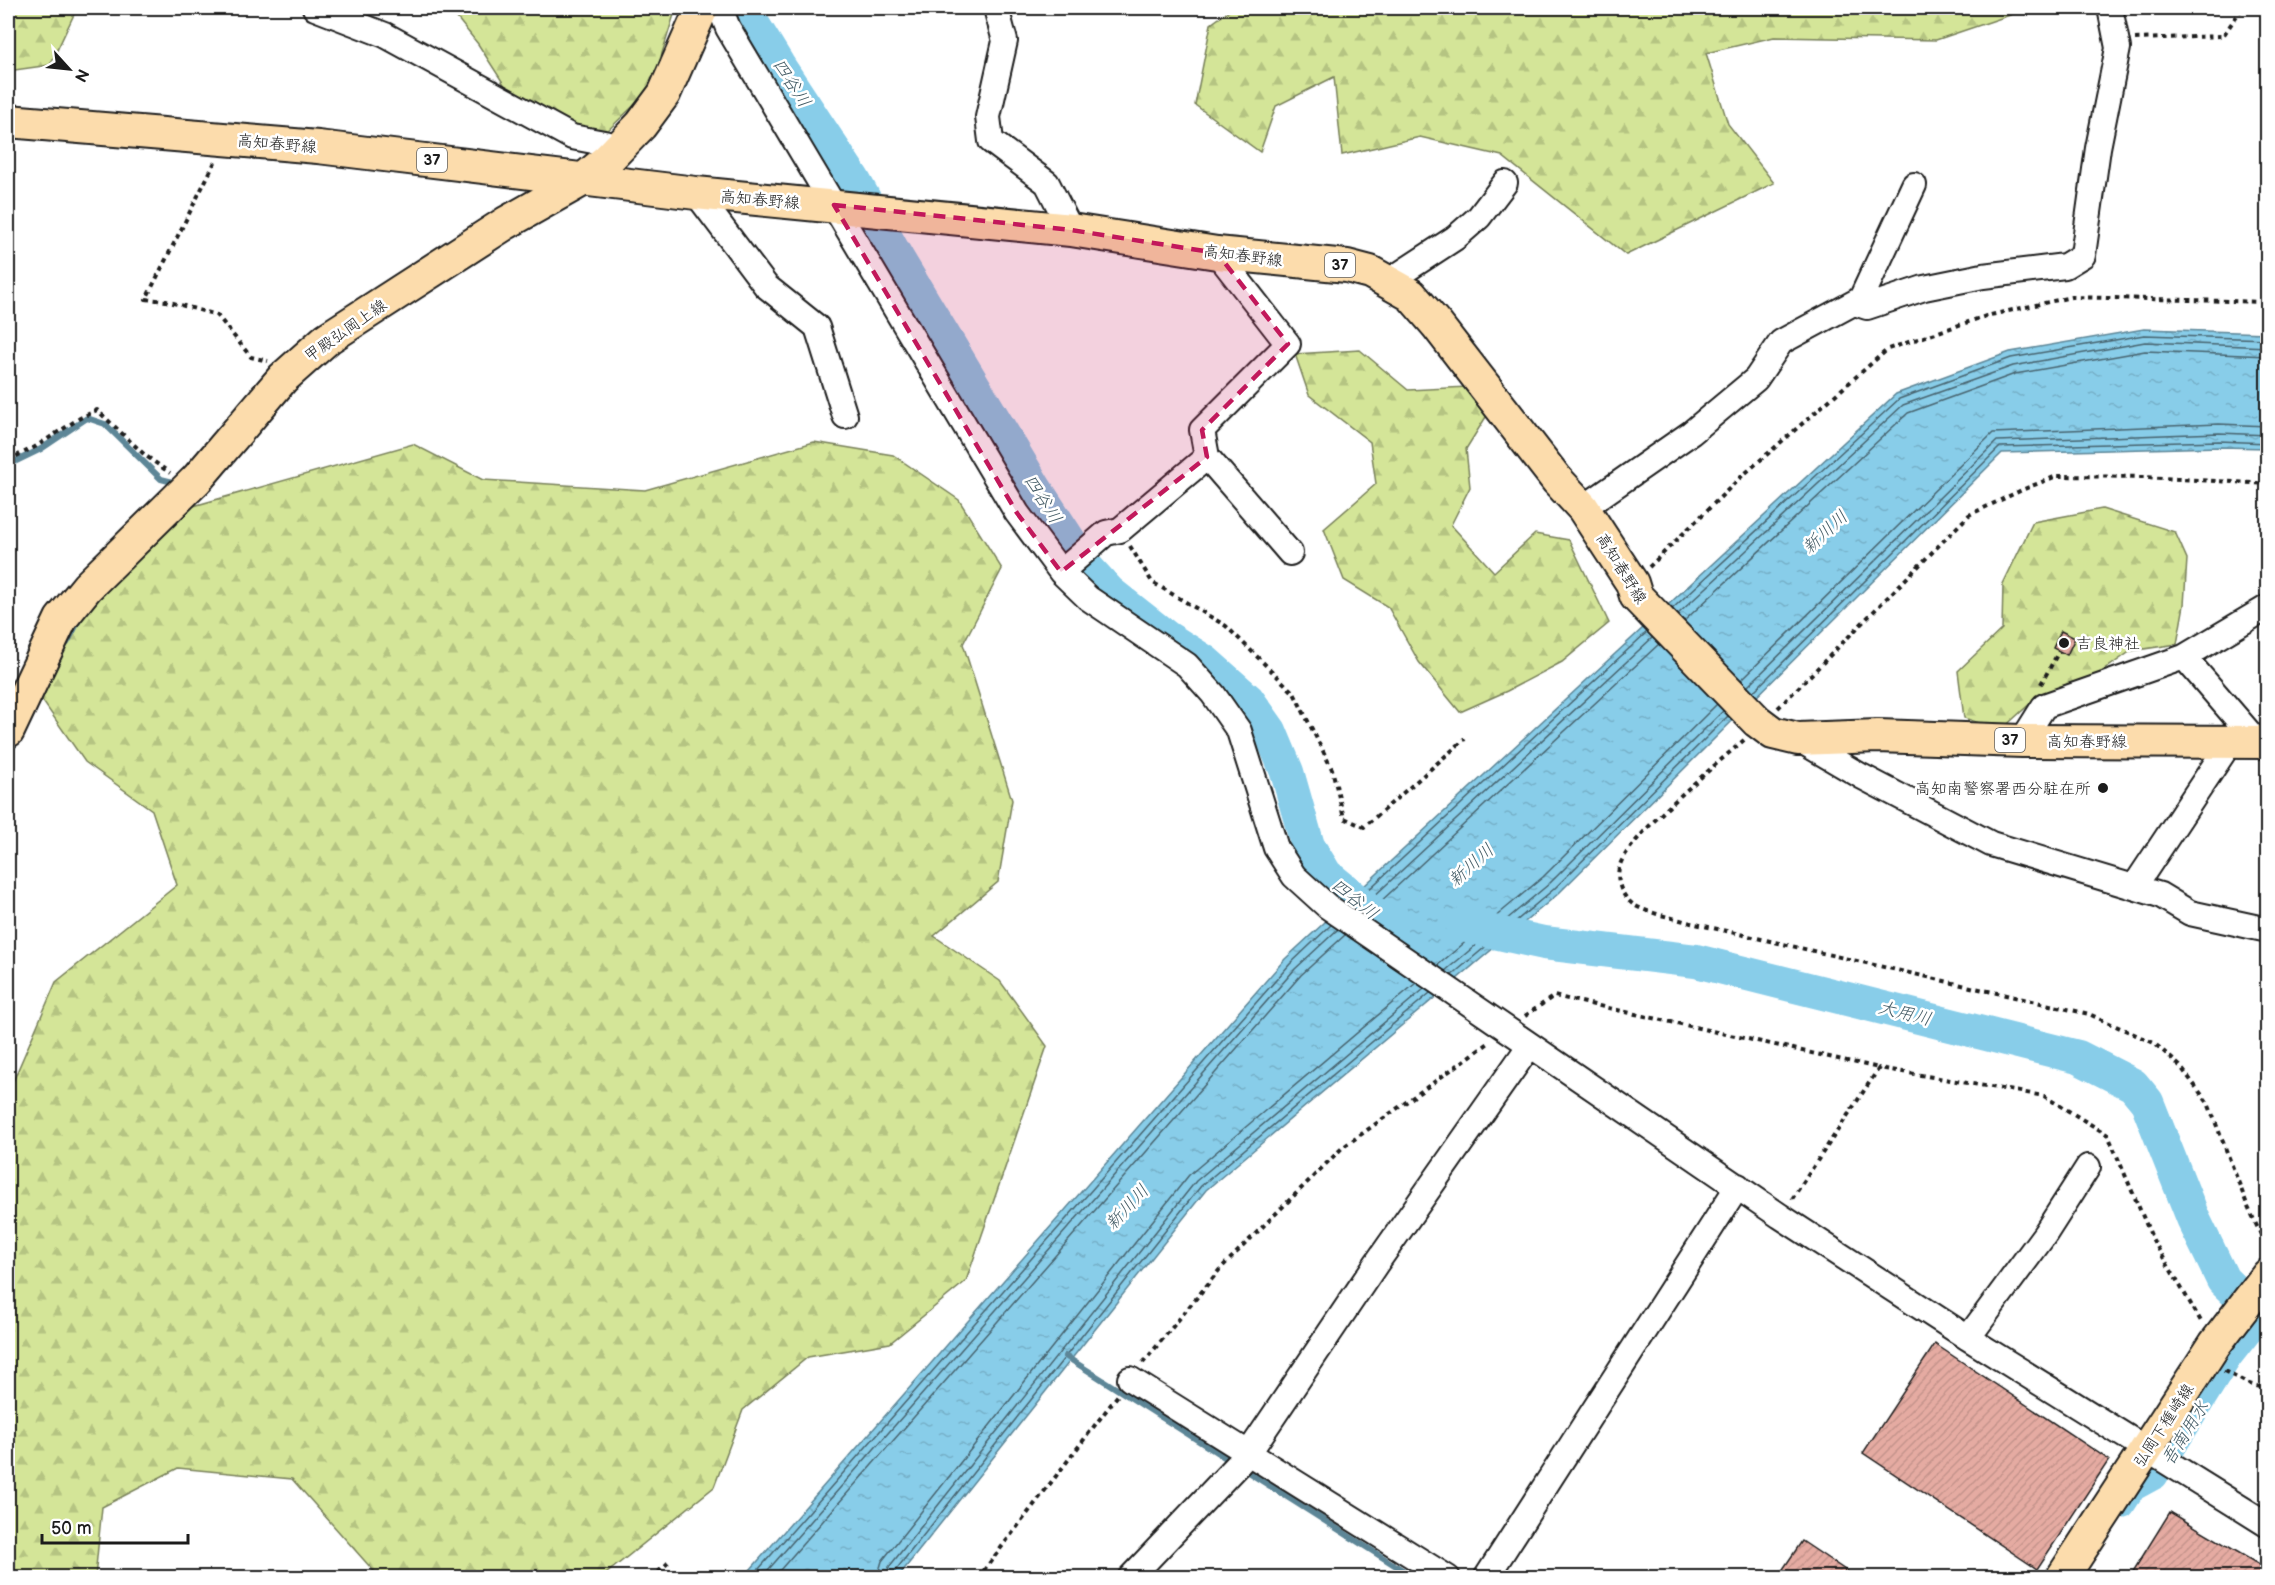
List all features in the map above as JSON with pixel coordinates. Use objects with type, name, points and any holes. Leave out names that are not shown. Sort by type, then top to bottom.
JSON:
[{"type":"main road","name":"甲殿弘岡上線","points":[[8,731],[61,619],[87,587],[200,475],[295,367],[337,332],[506,223],[584,179],[620,146],[664,94],[702,8]]},
{"type":"main road","name":"高知春野線","points":[[8,121],[318,147],[696,193],[1071,230],[1217,253],[1347,266],[1370,272],[1411,295],[1437,325],[1557,480],[1583,508],[1634,590],[1758,721],[1773,733],[1798,739],[1878,736],[2022,741],[2251,742]]},
{"type":"main road","name":"弘岡下種崎線","points":[[2062,1578],[2154,1452],[2215,1344],[2268,1275]]},
{"type":"street","points":[[315,8],[386,35],[572,137],[620,146]]},
{"type":"street","points":[[720,8],[728,28],[845,206],[1017,513],[1067,567],[1088,598],[1187,665],[1213,694],[1239,731],[1276,848],[1294,876],[1327,906],[1780,1216],[1968,1338],[2268,1525]]},
{"type":"street","points":[[996,8],[1005,41],[988,117],[991,141],[1047,183],[1071,230]]},
{"type":"street","points":[[1855,303],[1867,306],[1924,288],[1983,276],[2065,266],[2083,255],[2096,160],[2118,48],[2110,8]]},
{"type":"street","points":[[1389,281],[1455,238],[1479,217],[1505,183]]},
{"type":"street","points":[[1583,508],[1691,434],[1756,379],[1781,342],[1861,299],[1887,249],[1914,185]]},
{"type":"street","points":[[696,193],[766,286],[817,327],[845,416]]},
{"type":"street","points":[[1217,253],[1288,344],[1202,430],[1207,457],[1290,553]]},
{"type":"street","points":[[1067,567],[1207,457]]},
{"type":"street","points":[[2022,741],[2044,706],[2184,657],[2268,607]]},
{"type":"street","points":[[2134,887],[2251,742],[2252,736],[2184,657]]},
{"type":"street","points":[[1798,739],[1861,776],[1991,844],[2160,895],[2190,913],[2268,930]]},
{"type":"street","points":[[1130,1578],[1248,1454],[1376,1264],[1530,1045]]},
{"type":"street","points":[[1968,1338],[2045,1234],[2088,1167]]},
{"type":"street","points":[[1486,1578],[1738,1186]]},
{"type":"street","points":[[1123,1388],[1248,1454],[1448,1578]]},
{"type":"path","points":[[2116,40],[2223,36],[2242,8]]},
{"type":"path","points":[[221,139],[215,163],[146,299],[166,301],[217,315],[251,357],[295,367]]},
{"type":"path","points":[[1634,590],[1742,477],[1888,348],[1986,315],[2071,297],[2268,302]]},
{"type":"path","points":[[8,459],[35,447],[80,418],[98,410],[166,471],[174,475],[200,475]]},
{"type":"path","points":[[1113,532],[1152,582],[1226,626],[1294,693],[1332,769],[1344,818],[1364,827],[1465,739]]},
{"type":"path","points":[[978,1578],[1123,1388],[1221,1268],[1342,1148],[1554,996],[1879,1068],[2044,1096],[2108,1135],[2153,1240],[2183,1294],[2215,1344]]},
{"type":"path","points":[[1780,1216],[1879,1068]]},
{"type":"path","points":[[2233,1376],[2249,1384],[2268,1389]]},
{"type":"path","points":[[652,1578],[670,1561]]},
{"type":"highlighted area","points":[[834,205],[1071,230],[1217,253],[1288,344],[1202,430],[1207,457],[1061,572],[1017,513]]},
{"type":"green space","points":[[8,8],[77,8],[50,65],[8,71]]},
{"type":"green space","points":[[449,8],[676,8],[651,89],[602,136],[554,117],[507,89],[478,44]]},
{"type":"green space","points":[[1233,8],[2018,8],[2019,12],[1936,40],[1774,37],[1706,53],[1728,124],[1774,183],[1626,255],[1502,156],[1420,137],[1342,155],[1334,77],[1276,106],[1260,152],[1195,105],[1211,24]]},
{"type":"green space","points":[[1360,350],[1408,390],[1468,387],[1489,412],[1466,449],[1470,487],[1451,525],[1494,572],[1535,534],[1569,540],[1609,623],[1562,662],[1507,691],[1460,712],[1419,662],[1388,607],[1344,580],[1324,529],[1376,484],[1370,442],[1309,395],[1295,354]]},
{"type":"green space","points":[[814,442],[893,455],[959,500],[1002,569],[963,644],[1012,800],[998,882],[934,936],[1000,981],[1047,1046],[966,1281],[890,1343],[808,1357],[743,1410],[714,1487],[602,1577],[379,1577],[292,1479],[178,1468],[102,1507],[95,1577],[8,1578],[8,1093],[56,982],[177,885],[152,810],[85,762],[37,693],[67,617],[183,509],[413,444],[483,480],[645,490]]},
{"type":"green space","points":[[2102,509],[2175,532],[2187,559],[2184,605],[2177,644],[2131,651],[2090,680],[2033,701],[2001,730],[1964,718],[1958,671],[2002,629],[2003,584],[2033,522]]},
{"type":"water","name":"新川川","points":[[2144,329],[2267,333],[2267,448],[2220,447],[2002,453],[1558,894],[1206,1190],[898,1577],[743,1578],[1285,959],[1896,394],[2010,352]]},
{"type":"building","name":"吉良神社","points":[[2061,631],[2075,638],[2067,655],[2053,648]]},
{"type":"building","points":[[1935,1344],[2109,1460],[2037,1569],[1863,1453]]},
{"type":"building","points":[[2170,1512],[2268,1570],[2268,1578],[2129,1578]]},
{"type":"building","points":[[1802,1541],[1857,1578],[1777,1578]]},
{"type":"waterway","name":"四谷川","points":[[743,8],[853,179],[897,258],[1035,488],[1087,568],[1109,592],[1166,637],[1204,661],[1248,700],[1270,731],[1287,772],[1308,846],[1326,875],[1390,927]]},
{"type":"waterway","points":[[8,465],[41,449],[87,418],[105,424],[161,479],[177,483]]},
{"type":"waterway","points":[[67,643],[79,620]]},
{"type":"waterway","points":[[8,755],[17,740]]},
{"type":"waterway","name":"大用川","points":[[1462,925],[1544,943],[1696,961],[2078,1057],[2133,1085],[2147,1102],[2193,1218],[2223,1280],[2268,1324]]},
{"type":"waterway","name":"吾南用水","points":[[2124,1507],[2135,1490],[2157,1478],[2231,1359],[2268,1312]]},
{"type":"waterway","points":[[1065,1356],[1232,1462]]},
{"type":"waterway","points":[[1243,1469],[1415,1578]]},
{"type":"place","name":"吉良神社","points":[[2064,643]]},
{"type":"place","name":"高知南警察署西分駐在所","points":[[2103,788]]}]
